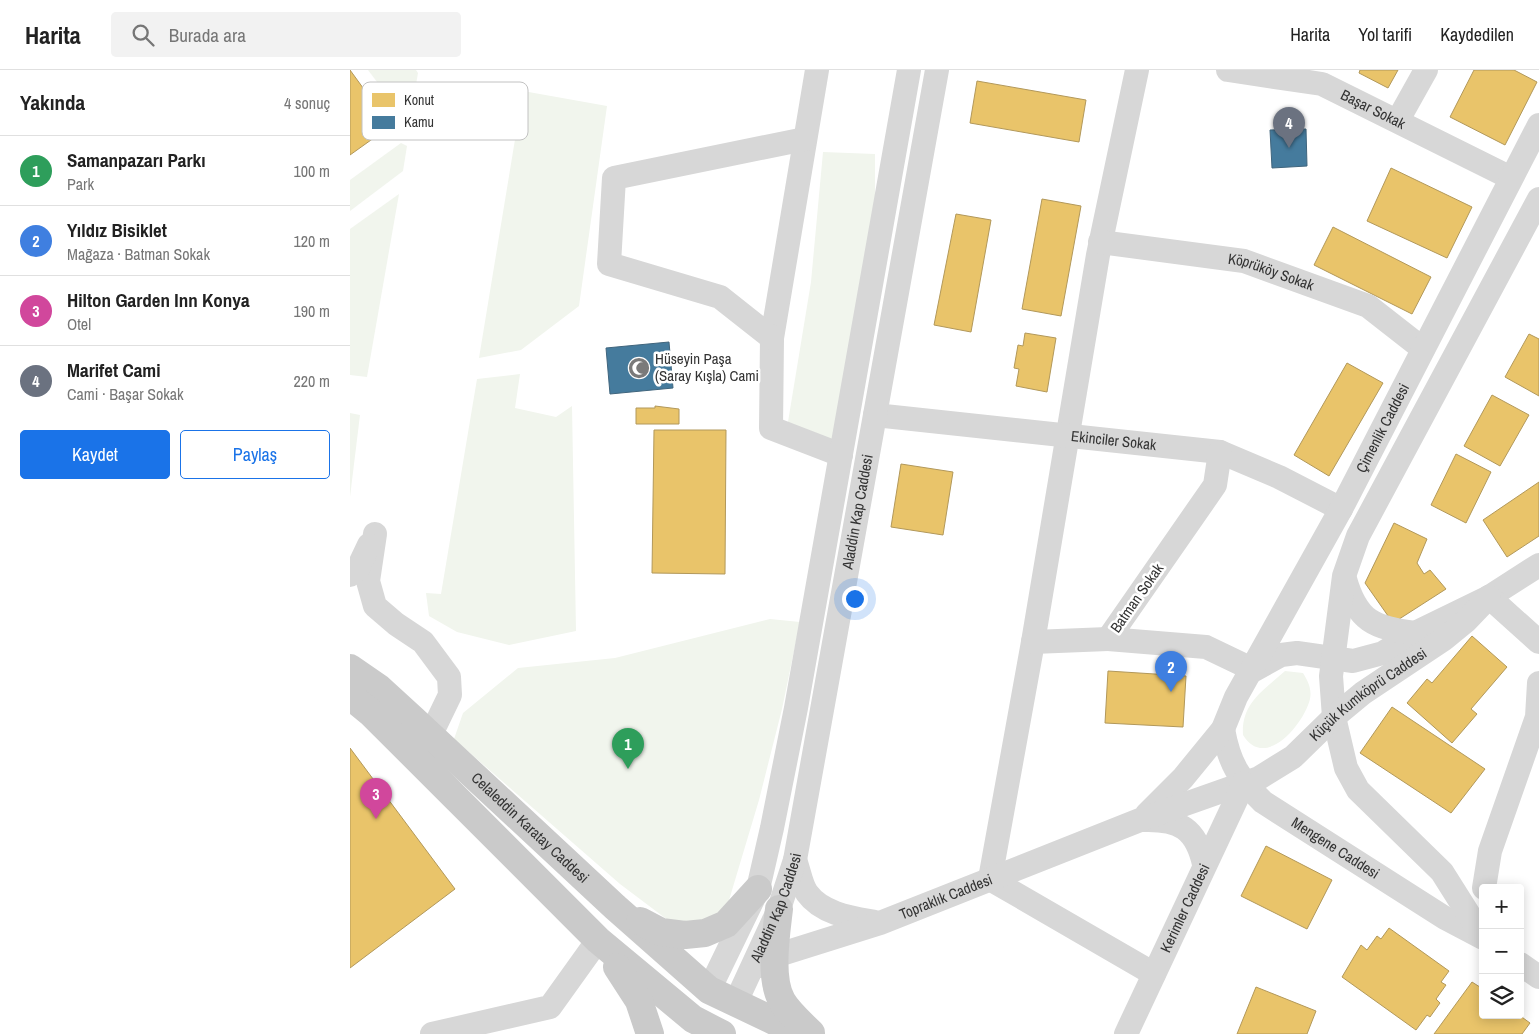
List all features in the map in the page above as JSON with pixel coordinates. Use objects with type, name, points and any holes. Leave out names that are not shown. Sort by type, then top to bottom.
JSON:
[{"type":"main road","name":"Celaleddin Karatay Caddesi","points":[[350,668],[379,688],[615,907],[709,990],[736,1004]]},
{"type":"main road","name":"Celaleddin Karatay Caddesi","points":[[350,696],[378,720],[598,940],[689,1026],[720,1034]]},
{"type":"main road","points":[[615,907],[661,932],[684,935],[705,933],[726,924],[758,889]]},
{"type":"main road","points":[[779,909],[774,956],[777,987],[781,1000],[812,1034]]},
{"type":"main road","points":[[598,940],[631,987],[639,1002],[650,1034]]},
{"type":"main road","points":[[689,1026],[709,990]]},
{"type":"main road","points":[[720,1034],[736,1004],[801,1034]]},
{"type":"street","points":[[817,70],[772,338],[772,428],[841,455]]},
{"type":"street","name":"Aladdin Kap Caddesi","points":[[709,990],[758,889],[796,708],[909,70]]},
{"type":"street","name":"Aladdin Kap Caddesi","points":[[736,1004],[779,909],[795,860],[937,70]]},
{"type":"street","points":[[1137,70],[1100,242],[1033,642],[990,878],[1154,974]]},
{"type":"street","name":"Başar Sokak","points":[[1228,70],[1322,84],[1398,120],[1510,178]]},
{"type":"street","points":[[1398,120],[1426,70]]},
{"type":"street","name":"Çimenlik Caddesi","points":[[1223,730],[1236,698],[1254,670],[1341,509],[1539,125]]},
{"type":"street","points":[[772,338],[720,298],[609,264],[614,178],[805,139]]},
{"type":"street","name":"Çimenlik Caddesi","points":[[1334,717],[1330,694],[1332,658],[1344,576],[1358,536],[1539,199]]},
{"type":"street","name":"Köprüköy Sokak","points":[[1100,242],[1244,261],[1368,306],[1423,349]]},
{"type":"street","name":"Ekinciler Sokak","points":[[875,415],[1220,452],[1279,478],[1341,509]]},
{"type":"street","name":"Batman Sokak","points":[[1108,639],[1215,485],[1220,452]]},
{"type":"street","points":[[350,575],[358,568],[375,534],[368,581],[375,606],[396,624],[423,642],[449,677],[450,695],[436,724],[428,733]]},
{"type":"street","name":"Küçük Kumköprü Caddesi","points":[[1254,670],[1281,655],[1314,654],[1353,660],[1366,659],[1383,653],[1415,633],[1490,597],[1539,565]]},
{"type":"street","points":[[1344,576],[1351,598],[1371,622],[1387,630],[1415,633]]},
{"type":"street","points":[[1490,597],[1539,642]]},
{"type":"street","name":"Küçük Kumköprü Caddesi","points":[[1205,796],[1244,783],[1277,769],[1293,757],[1334,717],[1363,693],[1444,639],[1466,621],[1490,597]]},
{"type":"street","points":[[1033,642],[1108,639]]},
{"type":"street","name":"Batman Sokak","points":[[1108,639],[1206,647],[1254,670]]},
{"type":"street","points":[[1485,884],[1490,851],[1538,718],[1539,683]]},
{"type":"street","name":"Mengene Caddesi","points":[[1334,717],[1346,768],[1358,790],[1442,872],[1479,932]]},
{"type":"street","name":"Mengene Caddesi","points":[[1223,730],[1227,751],[1244,783],[1263,802],[1285,818],[1332,845],[1445,918],[1479,936]]},
{"type":"street","name":"Topraklık Caddesi","points":[[1140,820],[1183,778],[1223,730]]},
{"type":"street","name":"Kerimler Caddesi","points":[[1126,1034],[1204,864],[1244,783]]},
{"type":"street","name":"Topraklık Caddesi","points":[[750,972],[774,956],[880,922],[1205,796]]},
{"type":"street","points":[[1140,820],[1163,820],[1184,828],[1198,843],[1204,864]]},
{"type":"street","points":[[795,860],[807,893],[825,908],[850,918],[880,922]]},
{"type":"street","points":[[432,1034],[550,1007],[598,940]]},
{"type":"street","points":[[1524,967],[1539,977]]},
{"type":"shaded area","points":[[368,70],[416,70],[418,73],[416,82],[377,82]]},
{"type":"shaded area","points":[[528,92],[607,106],[579,306],[521,350],[479,358],[515,140],[528,140]]},
{"type":"shaded area","points":[[401,143],[407,146],[403,171],[350,211],[350,180]]},
{"type":"shaded area","points":[[823,152],[875,154],[875,250],[841,445],[786,434],[811,282]]},
{"type":"shaded area","points":[[399,194],[367,377],[350,375],[350,229]]},
{"type":"shaded area","points":[[520,374],[515,408],[556,417],[572,406],[576,631],[509,645],[457,632],[429,616],[426,593],[441,594],[477,379]]},
{"type":"shaded area","points":[[350,413],[360,415],[350,497]]},
{"type":"shaded area","points":[[770,619],[800,622],[782,709],[759,800],[724,917],[681,930],[620,884],[454,739],[463,713],[518,668],[615,658]]},
{"type":"shaded area","points":[[1285,671],[1303,673],[1305,676],[1310,692],[1310,699],[1306,709],[1292,731],[1282,740],[1272,746],[1262,748],[1252,745],[1243,735],[1243,724],[1246,714],[1255,698]]},
{"type":"building: Konut","points":[[350,70],[362,86],[362,140],[371,140],[350,155]]},
{"type":"building: Konut","points":[[1360,70],[1398,70],[1388,88],[1359,73]]},
{"type":"building: Konut","points":[[1474,70],[1514,70],[1537,82],[1505,145],[1450,117]]},
{"type":"building: Konut","points":[[977,81],[1086,100],[1079,142],[970,123]]},
{"type":"building: Konut","points":[[1391,168],[1472,207],[1447,258],[1367,221]]},
{"type":"building: Konut","points":[[1042,199],[1081,206],[1061,316],[1022,309]]},
{"type":"building: Konut","points":[[956,214],[991,220],[971,332],[934,325]]},
{"type":"building: Konut","points":[[1333,227],[1431,277],[1412,314],[1314,265]]},
{"type":"building: Konut","points":[[1025,333],[1056,338],[1047,392],[1016,386],[1019,369],[1014,368],[1018,345],[1023,346]]},
{"type":"building: Konut","points":[[1529,334],[1539,339],[1539,396],[1505,377]]},
{"type":"building: Konut","points":[[1347,363],[1383,383],[1329,476],[1294,455]]},
{"type":"building: Konut","points":[[1492,395],[1529,415],[1500,466],[1464,446]]},
{"type":"building: Konut","points":[[655,406],[679,409],[679,424],[636,424],[636,408],[655,408]]},
{"type":"building: Konut","points":[[654,430],[726,430],[725,574],[652,573]]},
{"type":"building: Konut","points":[[1456,454],[1491,472],[1466,523],[1431,505]]},
{"type":"building: Konut","points":[[901,464],[953,472],[943,535],[891,527]]},
{"type":"building: Konut","points":[[1539,482],[1539,536],[1507,557],[1483,520]]},
{"type":"building: Konut","points":[[1394,523],[1427,539],[1417,563],[1424,574],[1430,570],[1446,589],[1393,623],[1365,583]]},
{"type":"building: Konut","points":[[1472,636],[1507,667],[1471,709],[1477,714],[1452,743],[1407,703],[1427,679],[1432,683]]},
{"type":"building: Konut","points":[[1108,671],[1186,676],[1183,727],[1105,723]]},
{"type":"building: Konut","points":[[1392,707],[1485,769],[1451,813],[1360,753]]},
{"type":"building: Konut","points":[[350,748],[455,889],[350,968]]},
{"type":"building: Konut","points":[[1266,846],[1332,880],[1307,929],[1241,896]]},
{"type":"building: Konut","points":[[1389,928],[1449,971],[1441,982],[1446,985],[1436,999],[1440,1003],[1430,1017],[1427,1015],[1416,1030],[1342,977],[1361,945],[1367,950],[1377,936],[1381,939]]},
{"type":"building: Konut","points":[[1472,982],[1479,986],[1479,1019],[1524,1019],[1530,1023],[1522,1034],[1434,1034]]},
{"type":"building: Konut","points":[[1256,987],[1316,1011],[1307,1034],[1237,1034]]},
{"type":"building: Kamu","points":[[1306,129],[1307,166],[1272,168],[1270,130]]},
{"type":"building: Kamu","name":"Hüseyin Paşa (Saray Kışla) Cami","points":[[669,342],[673,388],[610,394],[606,348]]},
{"type":"place","name":"Marifet Cami","points":[[1289,148]]},
{"type":"place","name":"Hüseyin Paşa (Saray Kışla) Cami","points":[[639,368]]},
{"type":"place","name":"Yıldız Bisiklet","points":[[1171,692]]},
{"type":"place","name":"Samanpazarı Parkı","points":[[628,769]]},
{"type":"place","name":"Hilton Garden Inn Konya","points":[[376,819]]}]
